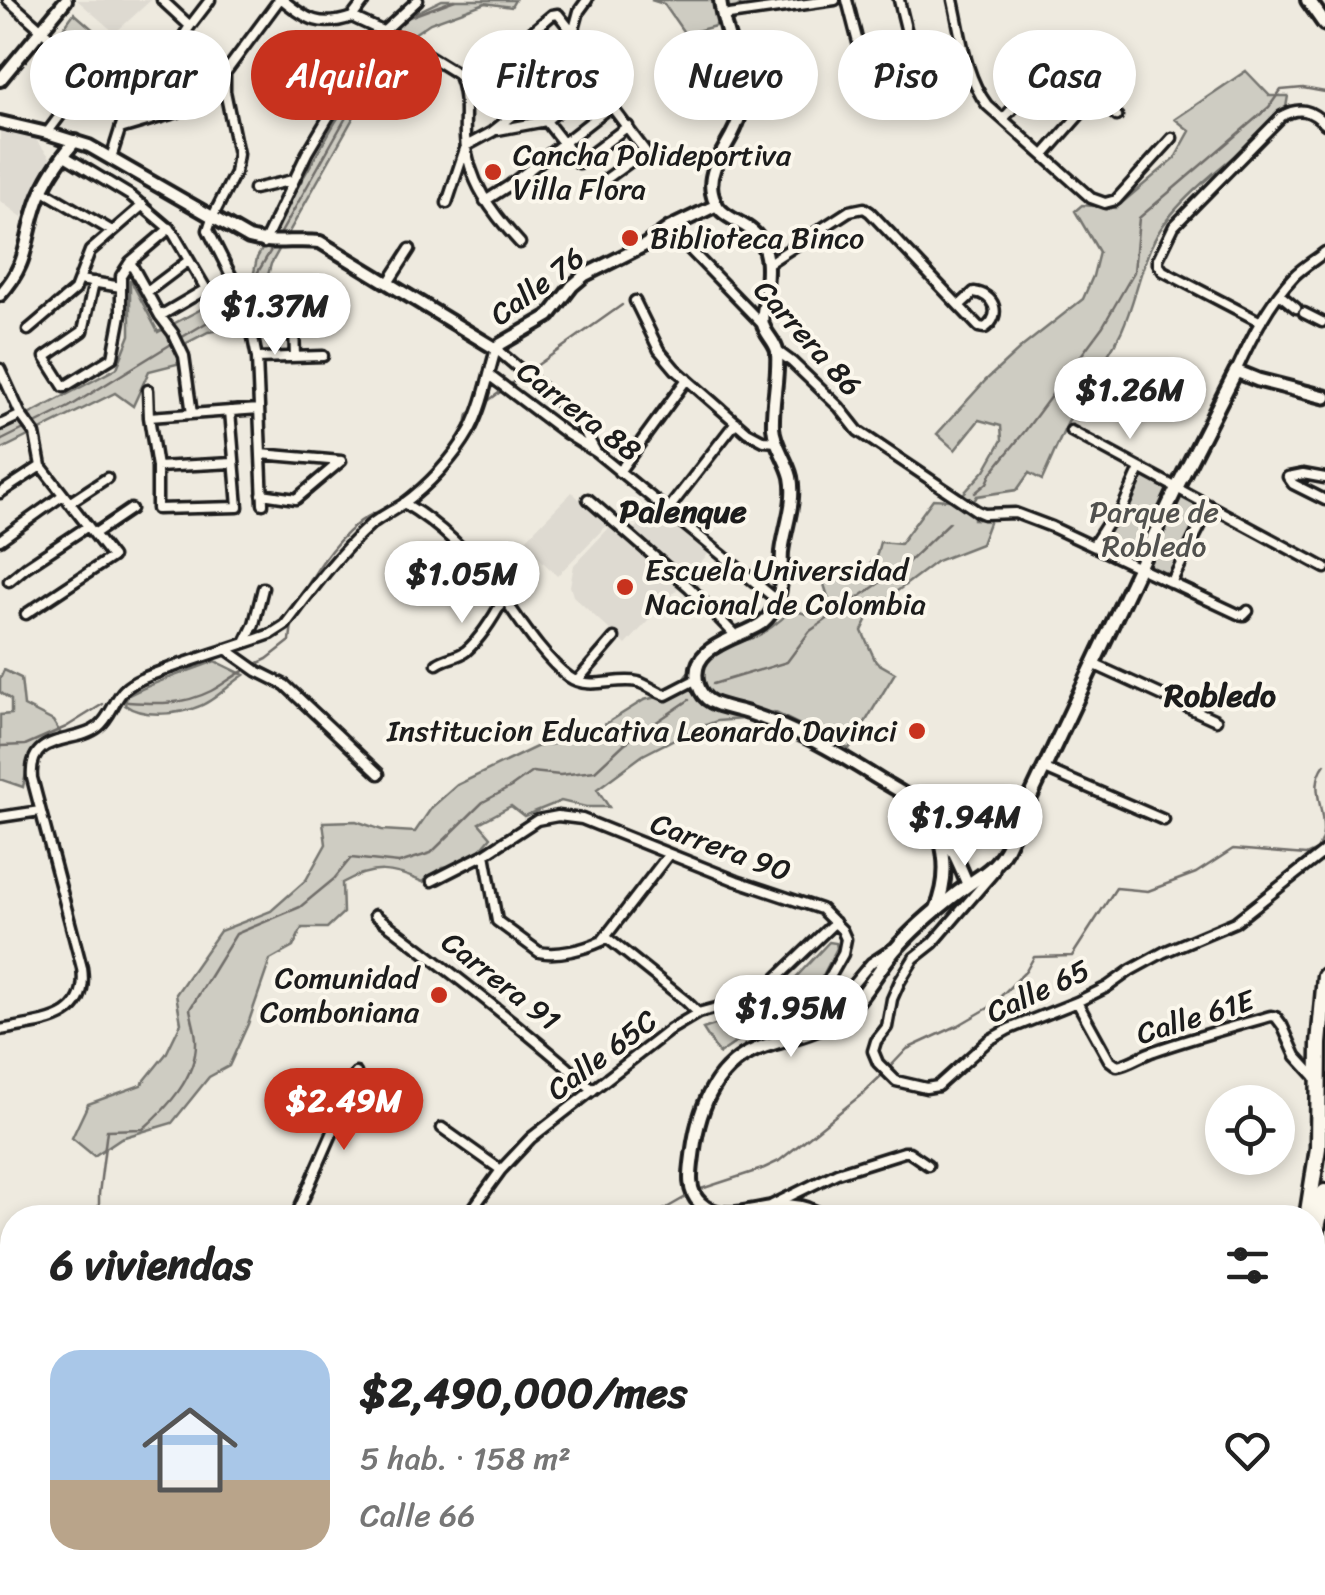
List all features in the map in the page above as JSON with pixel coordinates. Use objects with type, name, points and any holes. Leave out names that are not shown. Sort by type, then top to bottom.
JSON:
[{"type":"highway","points":[[1309,1205],[1317,1159],[1319,1044],[1325,976]]},
{"type":"main road","points":[[1308,0],[1325,24]]},
{"type":"main road","points":[[1236,370],[1258,380],[1325,397]]},
{"type":"main road","name":"Calle 65","points":[[703,1205],[694,1195],[690,1182],[699,1112],[718,1080],[746,1053],[812,1031],[842,1015],[860,998],[896,947],[996,866],[1236,370]]},
{"type":"street","points":[[8,0],[90,70],[91,76],[47,132]]},
{"type":"street","points":[[0,80],[66,0]]},
{"type":"street","points":[[111,158],[130,108],[152,85],[210,0]]},
{"type":"street","points":[[260,454],[341,461],[296,499],[262,499],[260,454],[257,358],[247,307],[208,230],[232,182],[238,154],[223,82],[225,73],[281,0],[308,18],[334,22],[352,17],[364,0]]},
{"type":"street","points":[[388,30],[418,0]]},
{"type":"street","points":[[574,30],[587,0]]},
{"type":"street","points":[[720,0],[742,99],[736,126],[712,174],[712,190],[717,206],[726,216],[744,224],[764,246],[767,264],[763,325]]},
{"type":"street","points":[[722,16],[835,0]]},
{"type":"street","points":[[847,0],[855,30]]},
{"type":"street","points":[[898,0],[906,30]]},
{"type":"street","points":[[953,0],[972,78],[978,93],[993,108]]},
{"type":"street","points":[[168,2],[190,26]]},
{"type":"street","points":[[534,30],[558,14],[571,30]]},
{"type":"street","points":[[352,17],[379,30]]},
{"type":"street","points":[[442,64],[458,74],[465,96],[466,146],[485,201],[520,242]]},
{"type":"street","points":[[1261,322],[1164,271],[1158,264],[1174,226],[1282,116],[1294,110],[1307,110],[1325,124]]},
{"type":"street","points":[[120,129],[151,120]]},
{"type":"street","points":[[272,242],[293,180],[327,120]]},
{"type":"street","points":[[447,203],[466,146],[507,120]]},
{"type":"street","points":[[485,201],[592,120]]},
{"type":"street","points":[[598,185],[645,151],[623,120]]},
{"type":"street","points":[[1005,120],[1092,198],[1106,203],[1116,200],[1172,138]]},
{"type":"street","points":[[1044,155],[1075,120]]},
{"type":"street","points":[[492,132],[546,121],[580,163],[628,126]]},
{"type":"street","name":"Carrera 88","points":[[0,122],[75,141],[249,238],[320,242],[496,349]]},
{"type":"street","points":[[0,295],[18,273],[42,190],[75,141]]},
{"type":"street","points":[[63,156],[143,206],[170,228],[206,289],[160,316]]},
{"type":"street","points":[[254,189],[293,180]]},
{"type":"street","points":[[42,190],[112,231]]},
{"type":"street","points":[[28,330],[75,290],[90,251],[143,206]]},
{"type":"street","name":"Calle 76","points":[[40,811],[32,770],[36,756],[47,745],[95,730],[128,685],[271,634],[285,625],[364,531],[420,491],[462,441],[501,344],[549,316],[585,275],[717,206]]},
{"type":"street","points":[[767,264],[853,209],[861,208],[870,212],[959,306],[980,327],[986,328],[993,322],[996,310],[985,294],[974,292],[959,306]]},
{"type":"street","points":[[94,282],[83,331],[45,357],[64,387],[113,358],[121,315],[121,276],[130,262],[170,228]]},
{"type":"street","name":"Carrera 86","points":[[670,228],[763,325],[777,351],[839,407],[858,432],[977,511],[1015,512],[1246,613]]},
{"type":"street","points":[[388,283],[410,249]]},
{"type":"street","name":"Calle 65","points":[[1236,370],[1279,294],[1300,270],[1325,252]]},
{"type":"street","points":[[147,292],[188,261]]},
{"type":"street","points":[[130,262],[184,356],[192,414]]},
{"type":"street","points":[[80,280],[122,287]]},
{"type":"street","points":[[1279,294],[1322,322]]},
{"type":"street","points":[[635,301],[659,350],[686,378],[759,439],[776,442]]},
{"type":"street","points":[[294,326],[295,357]]},
{"type":"street","points":[[496,349],[568,410],[596,452]]},
{"type":"street","points":[[777,351],[773,429],[786,461],[792,493],[778,601],[758,626],[712,648],[699,662],[698,684],[706,699],[715,704],[782,726],[915,802],[934,823],[968,885]]},
{"type":"street","points":[[257,358],[323,356]]},
{"type":"street","points":[[0,369],[4,387],[35,434],[41,466],[112,556],[26,614]]},
{"type":"street","name":"Carrera 88","points":[[490,376],[596,452],[778,601]]},
{"type":"street","points":[[619,472],[686,378]]},
{"type":"street","points":[[148,390],[158,509],[238,506],[230,411]]},
{"type":"street","points":[[148,416],[259,409]]},
{"type":"street","points":[[0,425],[21,415]]},
{"type":"street","points":[[667,510],[736,422]]},
{"type":"street","points":[[1071,431],[1325,568]]},
{"type":"street","points":[[157,466],[233,464]]},
{"type":"street","points":[[0,492],[41,466]]},
{"type":"street","points":[[1093,546],[1122,509],[1140,469]]},
{"type":"street","points":[[1325,478],[1303,474],[1288,477],[1292,484],[1325,500]]},
{"type":"street","points":[[0,540],[107,478]]},
{"type":"street","points":[[588,499],[688,586],[735,635]]},
{"type":"street","points":[[404,503],[445,531],[485,573],[540,648],[569,677],[585,683],[638,682],[666,695],[693,681],[698,684]]},
{"type":"street","points":[[1171,583],[1210,508]]},
{"type":"street","points":[[10,581],[26,567],[131,509]]},
{"type":"street","points":[[245,643],[263,588]]},
{"type":"street","points":[[437,664],[466,651],[493,619],[504,598]]},
{"type":"street","points":[[576,681],[614,638]]},
{"type":"street","points":[[226,649],[285,685],[379,774]]},
{"type":"street","points":[[1094,664],[1216,720]]},
{"type":"street","points":[[1043,768],[1164,820]]},
{"type":"street","points":[[0,817],[40,811],[84,983],[78,1002],[62,1016],[0,1030]]},
{"type":"street","name":"Carrera 90","points":[[432,881],[486,854],[532,822],[558,816],[587,820],[737,880],[809,903],[836,922]]},
{"type":"street","points":[[934,823],[943,847],[945,872],[934,914]]},
{"type":"street","name":"Calle 65","points":[[996,866],[960,913],[914,958],[900,980],[887,1027],[874,1044],[874,1056],[903,1084],[934,1088],[998,1035],[1077,1002],[1164,952],[1235,922],[1325,851]]},
{"type":"street","points":[[486,854],[495,918],[544,954],[592,945],[606,937],[670,854]]},
{"type":"street","name":"Carrera 91","points":[[375,915],[594,1090]]},
{"type":"street","points":[[836,922],[846,943],[826,984],[830,998],[844,995],[872,963],[896,947]]},
{"type":"street","name":"Calle 65C","points":[[475,1205],[531,1138],[659,1037],[698,1013],[757,997],[836,922]]},
{"type":"street","points":[[606,937],[698,1013]]},
{"type":"street","name":"Calle 61E","points":[[1077,1002],[1109,1060],[1117,1066],[1182,1041],[1271,1016],[1282,1025],[1296,1056]]},
{"type":"street","points":[[1296,1056],[1311,1055],[1319,1044]]},
{"type":"street","points":[[1296,1056],[1318,1080]]},
{"type":"street","points":[[301,1205],[356,1073]]},
{"type":"street","points":[[442,1128],[501,1170]]},
{"type":"street","points":[[772,1205],[802,1188],[904,1152],[928,1165]]},
{"type":"shaded area","points":[[77,0],[151,0],[118,30],[112,30]]},
{"type":"shaded area","points":[[0,129],[34,137],[53,161],[35,185],[22,217],[0,201]]},
{"type":"shaded area","points":[[572,492],[606,526],[557,576],[523,542]]},
{"type":"shaded area","points":[[655,505],[710,552],[685,579],[631,533]]},
{"type":"shaded area","name":"Escuela Universidad Nacional de Colombia","points":[[609,528],[679,587],[626,645],[573,596],[570,586],[574,565]]},
{"type":"green space","points":[[442,0],[515,0],[511,7],[485,3],[420,30],[395,30],[401,20]]},
{"type":"green space","points":[[651,0],[762,0],[742,3],[715,26],[700,30],[682,30],[664,4]]},
{"type":"green space","points":[[74,13],[94,30],[62,30]]},
{"type":"green space","points":[[1246,71],[1270,96],[1288,96],[1285,113],[1205,181],[1164,224],[1146,258],[1122,330],[1073,411],[1042,480],[1029,473],[1017,490],[977,496],[974,519],[990,520],[981,544],[937,561],[872,610],[862,631],[876,662],[895,673],[849,749],[774,712],[717,721],[643,755],[597,789],[609,807],[561,801],[524,816],[511,806],[479,823],[491,837],[468,864],[443,867],[423,882],[382,871],[342,883],[343,913],[327,928],[302,928],[293,947],[270,960],[229,1066],[209,1077],[172,1123],[121,1138],[94,1156],[72,1138],[88,1104],[141,1085],[166,1054],[181,1023],[176,994],[220,931],[271,911],[306,880],[326,844],[323,822],[356,821],[382,830],[415,832],[432,807],[457,785],[536,747],[569,741],[599,728],[644,700],[674,693],[706,647],[753,638],[791,610],[815,616],[829,600],[822,578],[829,567],[854,580],[876,557],[880,542],[900,544],[933,499],[950,500],[964,493],[985,470],[1002,440],[1001,426],[979,420],[955,450],[937,434],[986,380],[1083,299],[1099,252],[1075,211],[1082,205],[1116,208],[1175,158],[1190,131],[1175,119]]},
{"type":"green space","points":[[352,120],[271,264],[265,286],[282,301],[289,317],[280,313],[242,327],[208,332],[187,343],[177,364],[149,371],[133,406],[115,393],[0,450],[0,430],[117,368],[130,335],[130,279],[158,332],[252,282],[257,258],[336,121]]},
{"type":"green space","name":"Parque de Robledo","points":[[1141,474],[1206,507],[1169,580],[1099,547]]},
{"type":"green space","points":[[215,661],[244,675],[202,705],[156,714],[125,705],[127,696]]},
{"type":"green space","points":[[4,670],[21,678],[24,706],[53,721],[61,734],[33,755],[23,787],[0,779],[0,715],[11,714],[11,700],[0,692]]},
{"type":"green space","points":[[829,942],[836,943],[837,948],[814,993],[825,1003],[817,1012],[744,1037],[719,1054],[703,1029],[768,1007]]},
{"type":"waterway","points":[[278,238],[401,20],[455,0]]},
{"type":"waterway","points":[[975,493],[987,483],[1103,326],[1134,272],[1139,218],[1269,107],[1281,90],[1325,92]]},
{"type":"waterway","points":[[250,301],[261,296],[252,282],[274,245]]},
{"type":"waterway","points":[[179,339],[243,305]]},
{"type":"waterway","points":[[529,371],[622,305]]},
{"type":"waterway","points":[[33,425],[173,343]]},
{"type":"waterway","points":[[509,385],[523,375]]},
{"type":"waterway","points":[[485,403],[503,390]]},
{"type":"waterway","points":[[464,434],[468,414],[474,410]]},
{"type":"waterway","points":[[0,441],[26,428]]},
{"type":"waterway","points":[[296,605],[338,542],[362,520],[405,497],[459,440]]},
{"type":"waterway","points":[[713,684],[787,662],[810,631],[904,566],[950,522]]},
{"type":"waterway","points":[[254,665],[290,641],[292,623]]},
{"type":"waterway","points":[[128,702],[190,699],[247,669]]},
{"type":"waterway","points":[[99,1205],[107,1130],[143,1129],[179,1091],[195,1054],[190,1009],[236,934],[300,907],[334,879],[351,858],[399,863],[431,853],[483,802],[532,772],[560,775],[595,771],[624,744],[689,700]]},
{"type":"waterway","points":[[0,746],[25,745],[66,727],[103,704]]},
{"type":"waterway","points":[[889,1068],[907,1049],[990,1007],[1026,971],[1034,957],[1072,956],[1116,888],[1148,891],[1196,873],[1233,849],[1306,855],[1317,850],[1323,833],[1317,789],[1325,764]]},
{"type":"waterway","points":[[698,1190],[779,1161],[883,1074]]},
{"type":"waterway","points":[[672,1205],[691,1194]]},
{"type":"place","name":"Cancha Polideportiva Villa Flora","points":[[493,172]]},
{"type":"place","name":"Biblioteca Binco","points":[[630,238]]},
{"type":"place","name":"Escuela Universidad Nacional de Colombia","points":[[625,587]]},
{"type":"place","name":"Institucion Educativa Leonardo Davinci","points":[[917,731]]},
{"type":"place","name":"Comunidad Comboniana","points":[[439,995]]},
{"type":"district","name":"Palenque","points":[[683,511]]},
{"type":"district","name":"Robledo","points":[[1220,695]]}]
